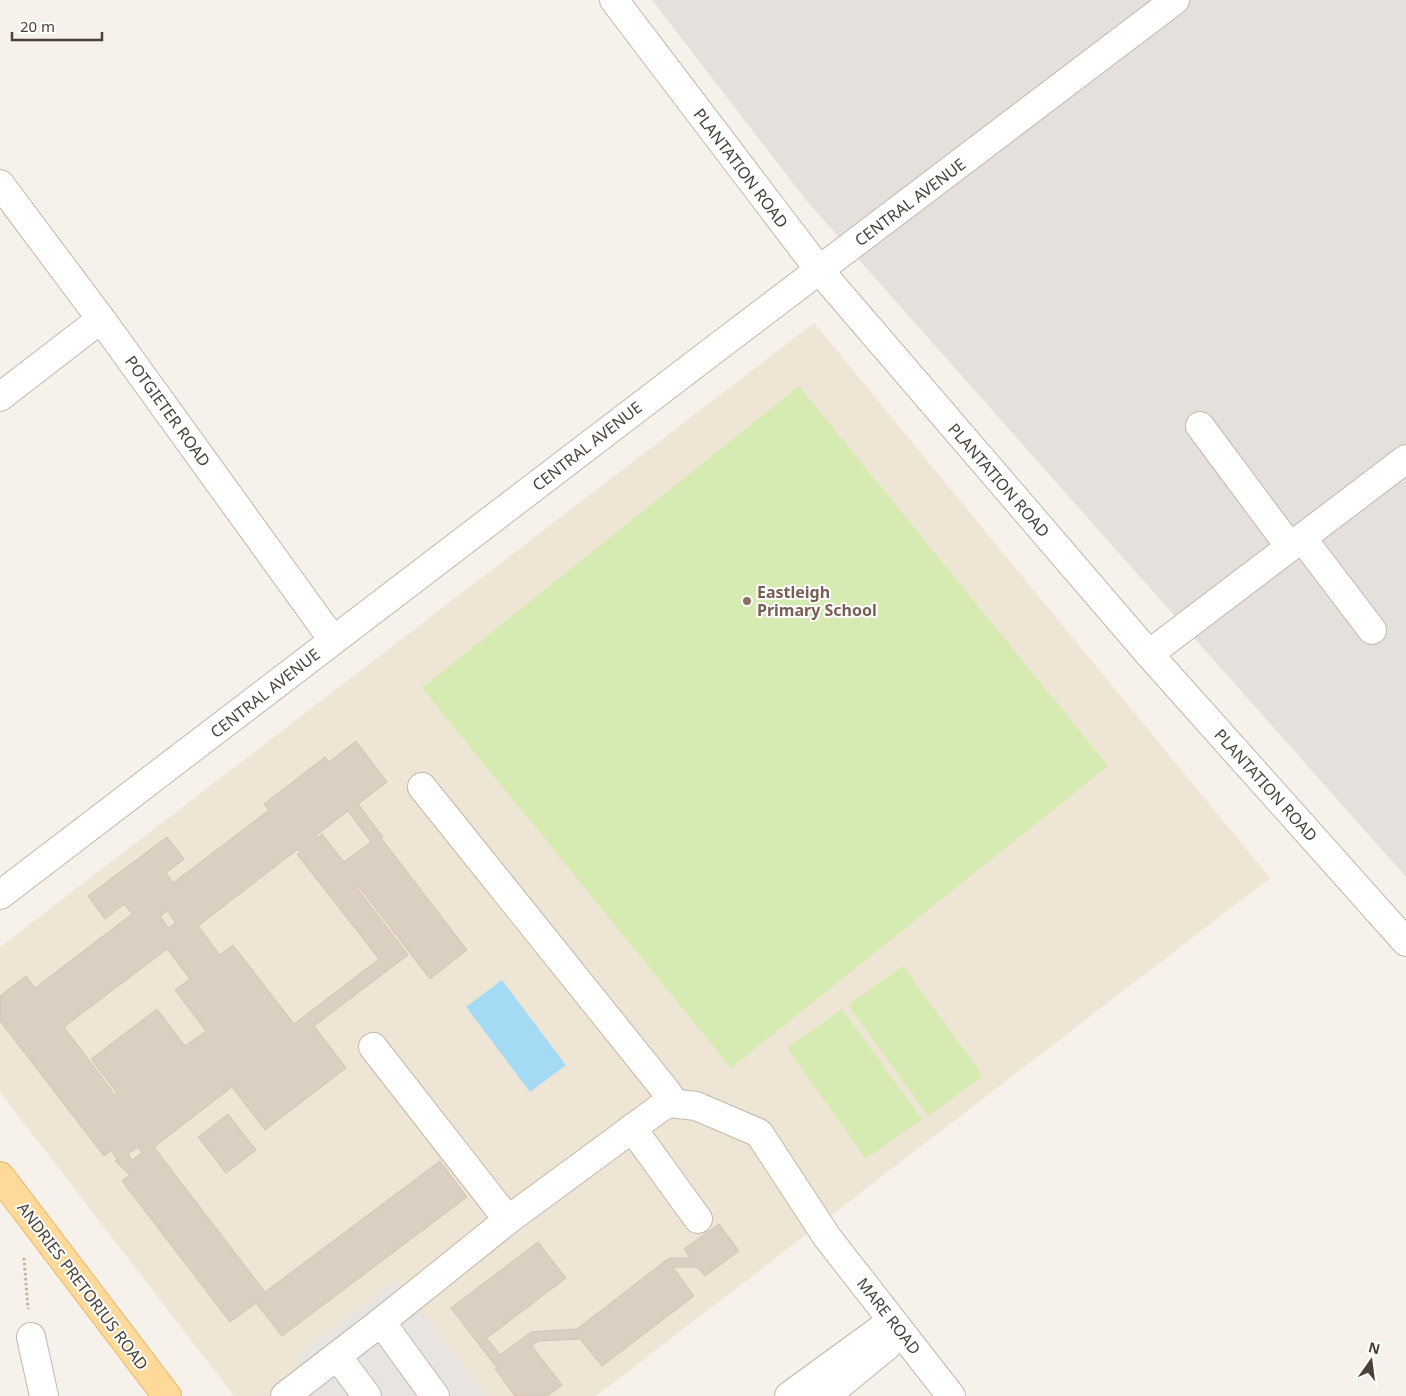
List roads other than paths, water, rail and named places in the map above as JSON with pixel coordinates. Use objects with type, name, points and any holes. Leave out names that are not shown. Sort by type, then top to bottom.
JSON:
[{"type":"main road","name":"ANDRIES PRETORIUS ROAD","points":[[0,1176],[167,1396]]},
{"type":"street","name":"PLANTATION ROAD","points":[[614,0],[820,271],[1149,654],[1406,942]]},
{"type":"street","name":"CENTRAL AVENUE","points":[[0,895],[676,377],[820,271],[1175,0]]},
{"type":"street","name":"POTGIETER ROAD","points":[[0,184],[101,319],[333,640]]},
{"type":"street","points":[[0,397],[101,319]]},
{"type":"street","points":[[1200,426],[1372,630]]},
{"type":"street","points":[[1149,654],[1406,459]]},
{"type":"street","points":[[285,1396],[508,1220],[632,1128],[660,1108],[670,1104],[670,1097],[667,1092],[422,787]]},
{"type":"street","points":[[373,1046],[508,1220]]},
{"type":"street","name":"MARE ROAD","points":[[670,1104],[696,1106],[759,1133],[827,1237],[951,1396]]},
{"type":"street","points":[[632,1128],[698,1219]]},
{"type":"street","points":[[381,1322],[435,1396]]},
{"type":"street","points":[[789,1396],[897,1327]]},
{"type":"street","points":[[826,1396],[897,1327]]},
{"type":"street","points":[[31,1337],[44,1396]]},
{"type":"street","points":[[337,1356],[367,1396]]},
{"type":"water","points":[[502,980],[566,1065],[530,1092],[466,1007]]},
{"type":"place","name":"Eastleigh Primary School","points":[[747,601]]}]
